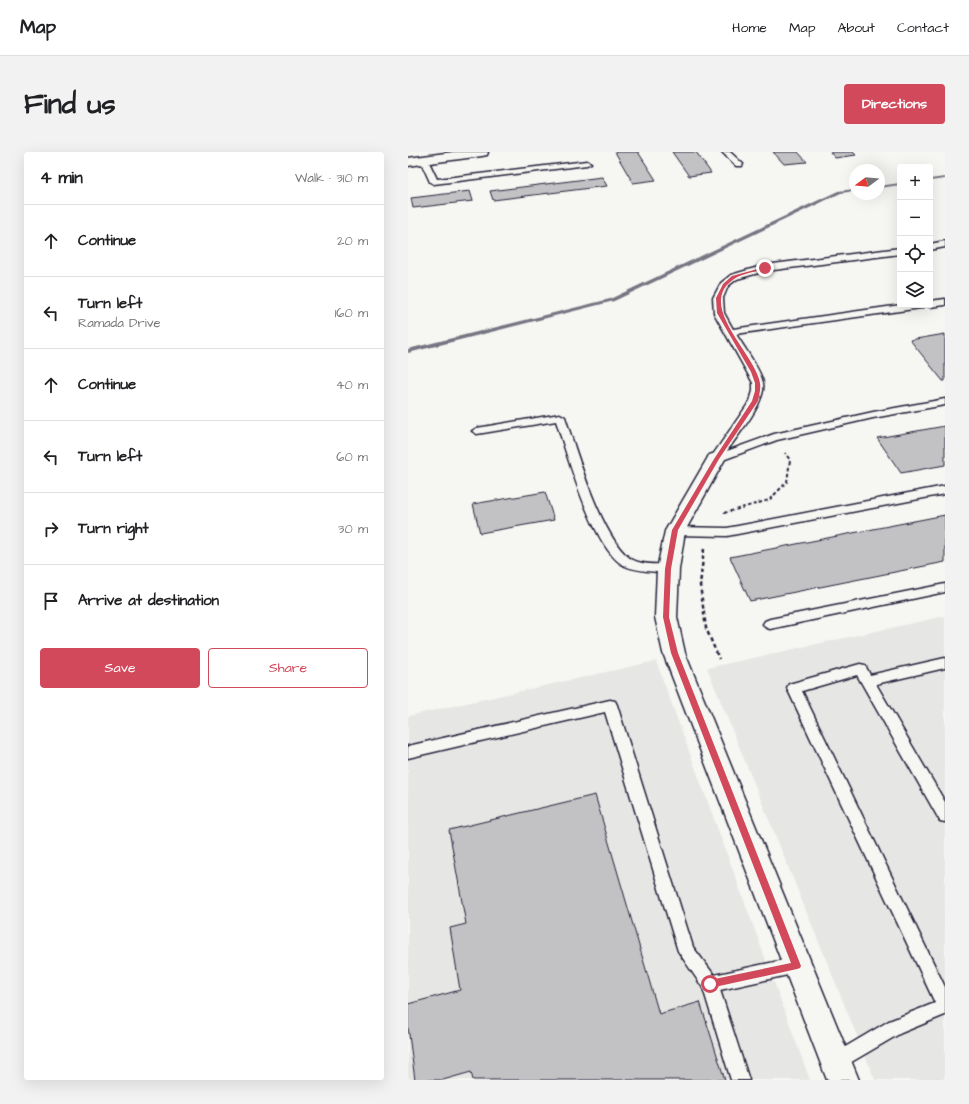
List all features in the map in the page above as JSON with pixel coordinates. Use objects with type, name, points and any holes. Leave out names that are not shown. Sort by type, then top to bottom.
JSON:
[{"type":"street","points":[[408,162],[452,154],[482,152]]},
{"type":"street","points":[[716,459],[675,531],[668,569],[666,617],[674,653],[839,1071]]},
{"type":"lane","points":[[726,152],[739,164]]},
{"type":"lane","points":[[424,160],[434,182],[587,163]]},
{"type":"lane","points":[[933,246],[945,244]]},
{"type":"lane","points":[[716,459],[755,401],[758,391],[758,383],[753,372],[719,313],[718,298],[724,285],[734,277],[765,268],[897,251]]},
{"type":"lane","points":[[933,304],[945,302]]},
{"type":"lane","points":[[730,332],[900,308]]},
{"type":"lane","points":[[716,459],[774,437],[873,414],[945,402]]},
{"type":"lane","points":[[477,431],[560,417],[598,523],[609,544],[627,562],[668,569]]},
{"type":"lane","points":[[675,531],[726,532],[945,490]]},
{"type":"lane","points":[[770,624],[945,588]]},
{"type":"lane","points":[[867,681],[945,663]]},
{"type":"lane","points":[[839,1071],[895,1027],[945,1006],[794,688],[860,669],[945,816]]},
{"type":"lane","points":[[408,752],[610,705],[686,951],[710,984],[740,1080]]},
{"type":"lane","points":[[710,984],[797,966]]},
{"type":"shaded area","points":[[945,616],[945,1080],[875,1080],[707,668]]},
{"type":"shaded area","points":[[656,661],[810,1080],[408,1080],[408,716]]},
{"type":"building","points":[[615,152],[638,152],[656,180],[633,183]]},
{"type":"building","points":[[672,152],[696,152],[711,173],[689,176]]},
{"type":"building","points":[[773,152],[798,152],[807,162],[784,164]]},
{"type":"building","points":[[830,152],[853,152],[856,155],[835,158]]},
{"type":"building","points":[[602,177],[607,186],[493,200],[490,191]]},
{"type":"building","points":[[470,191],[473,201],[413,208],[411,198]]},
{"type":"building","points":[[945,334],[945,381],[943,381],[910,340]]},
{"type":"building","points":[[945,426],[945,465],[901,473],[877,438]]},
{"type":"building","points":[[545,492],[554,520],[480,533],[473,504]]},
{"type":"building","points":[[945,515],[945,562],[750,601],[730,557]]},
{"type":"building","points":[[595,795],[659,1014],[700,1002],[725,1080],[473,1080],[471,1072],[443,1080],[415,1080],[408,1027],[408,1004],[460,990],[450,928],[466,924],[449,830]]},
{"type":"waterway","points":[[933,180],[945,178]]},
{"type":"waterway","points":[[885,186],[897,184]]},
{"type":"waterway","points":[[408,351],[612,300],[840,192],[849,191]]},
{"type":"route","points":[[710,984],[797,966],[674,653],[666,617],[668,569],[675,530],[716,459],[743,421],[755,401],[758,391],[758,383],[753,372],[719,313],[718,298],[724,285],[734,277],[765,268]]}]
